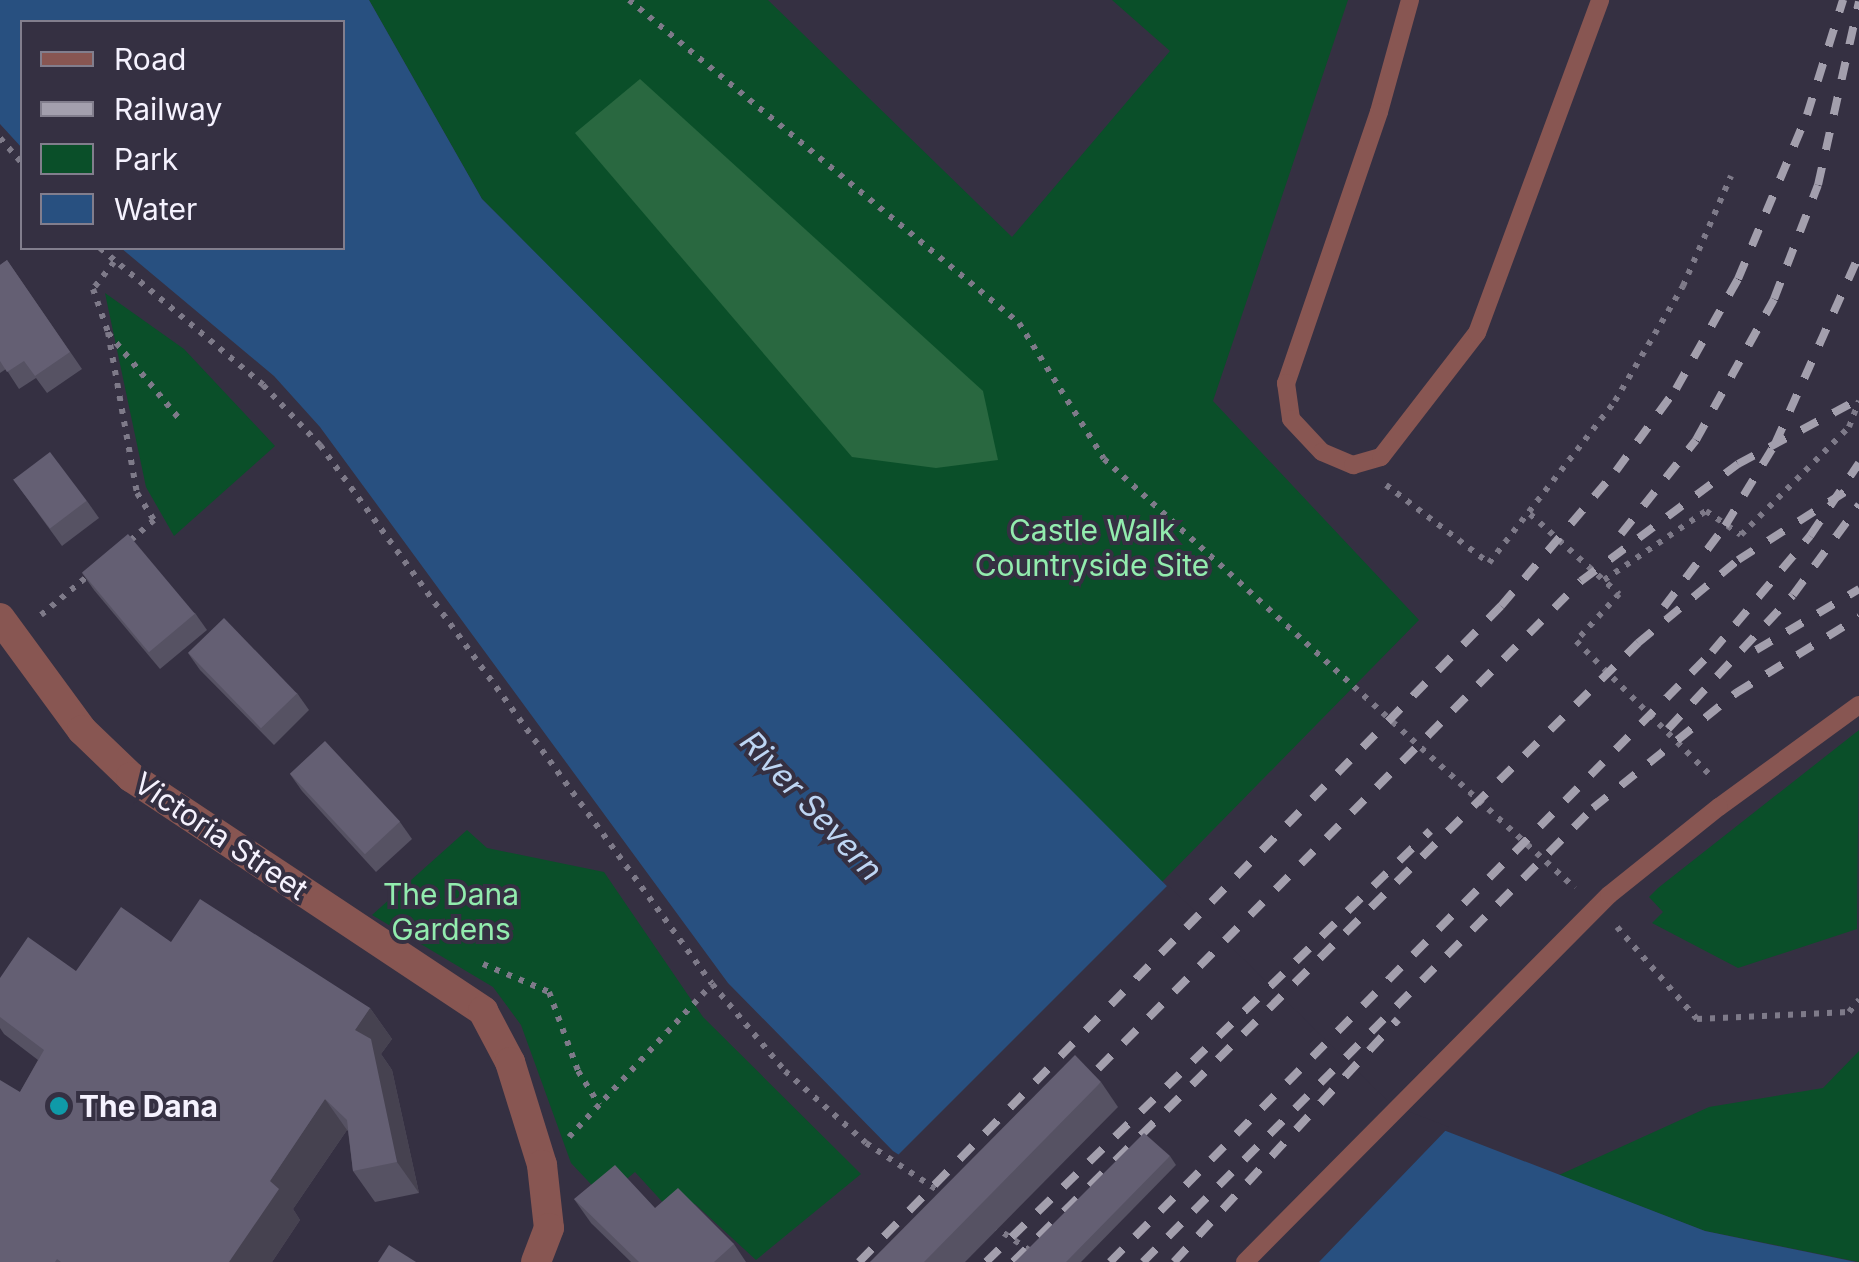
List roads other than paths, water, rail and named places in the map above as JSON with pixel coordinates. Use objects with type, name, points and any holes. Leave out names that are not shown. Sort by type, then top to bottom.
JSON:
[{"type":"street","name":"Victoria Street","points":[[7,628],[82,730],[132,777],[483,1011],[510,1062],[542,1165],[549,1228],[536,1262]]},
{"type":"lane","points":[[1410,0],[1379,112],[1286,383],[1291,419],[1322,452],[1353,465],[1382,457],[1477,332],[1600,0]]},
{"type":"lane","points":[[1245,1262],[1609,895],[1752,780],[1859,705]]},
{"type":"water","name":"River Severn","points":[[0,0],[369,0],[482,199],[1389,1109],[1705,1231],[1856,1262],[1066,1262],[893,1151],[728,983],[320,427],[274,376],[123,250],[345,250],[345,20],[20,20],[20,146],[0,124]]},
{"type":"railway","points":[[859,1262],[1501,606],[1616,471],[1676,389],[1738,279],[1807,115],[1843,0]]},
{"type":"railway","points":[[1621,534],[1696,440],[1774,299],[1818,185],[1859,2]]},
{"type":"railway","points":[[1664,607],[1725,526],[1775,444],[1859,255]]},
{"type":"railway","points":[[1073,1094],[1581,581],[1738,464],[1859,399]]},
{"type":"railway","points":[[1110,1262],[1712,652],[1810,536],[1859,463]]},
{"type":"railway","points":[[1013,1262],[1638,643],[1738,560],[1859,483]]},
{"type":"railway","points":[[1668,729],[1793,595],[1859,505]]},
{"type":"railway","points":[[1756,650],[1859,589]]},
{"type":"railway","points":[[1143,1262],[1593,808],[1736,693],[1859,617]]},
{"type":"railway","points":[[986,1262],[1430,831]]},
{"type":"railway","points":[[1174,1262],[1398,1019]]},
{"type":"place","name":"The Dana","points":[[59,1106]]},
{"type":"park label","name":"Castle Walk Countryside Site","points":[[1092,547]]},
{"type":"park label","name":"The Dana Gardens","points":[[451,911]]}]
